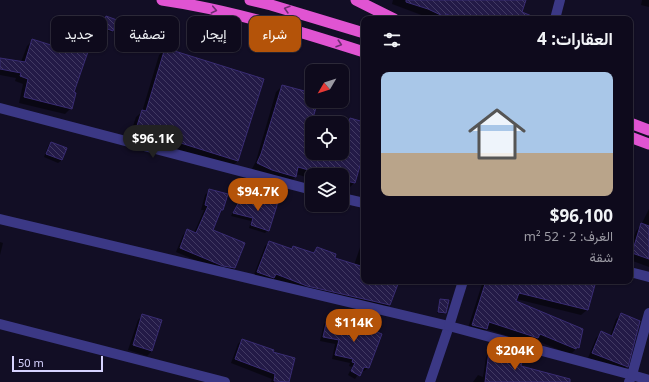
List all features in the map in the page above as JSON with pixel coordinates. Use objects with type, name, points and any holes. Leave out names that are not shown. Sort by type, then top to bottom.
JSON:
[{"type":"highway","points":[[162,0],[222,12],[312,35],[361,51]]},
{"type":"highway","points":[[250,0],[361,32]]},
{"type":"highway","points":[[356,0],[388,16]]},
{"type":"highway","points":[[633,124],[649,130]]},
{"type":"highway","points":[[633,138],[649,144]]},
{"type":"street","points":[[556,16],[560,0]]},
{"type":"street","points":[[0,108],[305,188]]},
{"type":"street","points":[[349,200],[361,202]]},
{"type":"street","points":[[0,219],[449,326],[630,378],[649,380]]},
{"type":"street","points":[[633,273],[649,277]]},
{"type":"street","points":[[430,382],[462,284]]},
{"type":"street","points":[[630,378],[649,313]]},
{"type":"street","points":[[0,324],[225,382]]},
{"type":"building","points":[[406,0],[526,0],[522,12],[532,16],[451,16],[446,14],[445,16],[443,16],[428,9],[406,2]]},
{"type":"building","points":[[107,16],[115,19],[113,31],[107,29]]},
{"type":"building","points":[[32,39],[51,45],[51,52],[88,52],[74,92],[76,93],[72,109],[24,97],[28,79],[20,76],[21,73],[0,69],[0,58],[25,62]]},
{"type":"building","points":[[164,52],[178,52],[264,79],[238,161],[136,129],[142,110],[146,111]]},
{"type":"building","points":[[282,85],[305,91],[305,108],[316,108],[314,116],[305,116],[305,160],[349,160],[350,118],[361,121],[361,162],[355,183],[349,182],[349,168],[305,169],[298,167],[296,177],[272,170],[257,163]]},
{"type":"building","points":[[51,142],[67,148],[62,160],[46,154]]},
{"type":"building","points":[[209,189],[228,194],[223,210],[221,210],[213,230],[245,243],[235,268],[223,266],[180,248],[187,229],[196,233],[208,206],[205,205]]},
{"type":"building","points":[[260,196],[278,202],[269,231],[251,225],[253,218],[233,213],[241,198],[258,202]]},
{"type":"building","points":[[641,223],[649,226],[649,259],[633,253]]},
{"type":"building","points":[[269,241],[292,249],[293,246],[314,253],[317,247],[336,254],[335,258],[361,266],[361,284],[398,284],[390,305],[307,286],[276,274],[274,278],[257,272]]},
{"type":"building","points":[[485,284],[595,284],[588,310],[519,293],[516,301],[583,329],[579,348],[577,347],[576,349],[540,334],[538,338],[489,322],[487,329],[472,325]]},
{"type":"building","points":[[440,299],[449,300],[446,313],[438,312]]},
{"type":"building","points":[[621,313],[640,321],[628,367],[592,353],[601,331],[612,336]]},
{"type":"building","points":[[142,314],[162,320],[152,351],[133,345]]},
{"type":"building","points":[[327,319],[367,328],[382,334],[369,368],[364,367],[360,376],[351,371],[355,363],[352,362],[353,359],[335,355],[339,340],[323,337]]},
{"type":"building","points":[[242,339],[274,350],[273,352],[295,358],[289,382],[274,381],[275,374],[235,359]]},
{"type":"building","points":[[489,351],[523,357],[521,366],[570,379],[570,382],[485,382]]}]
